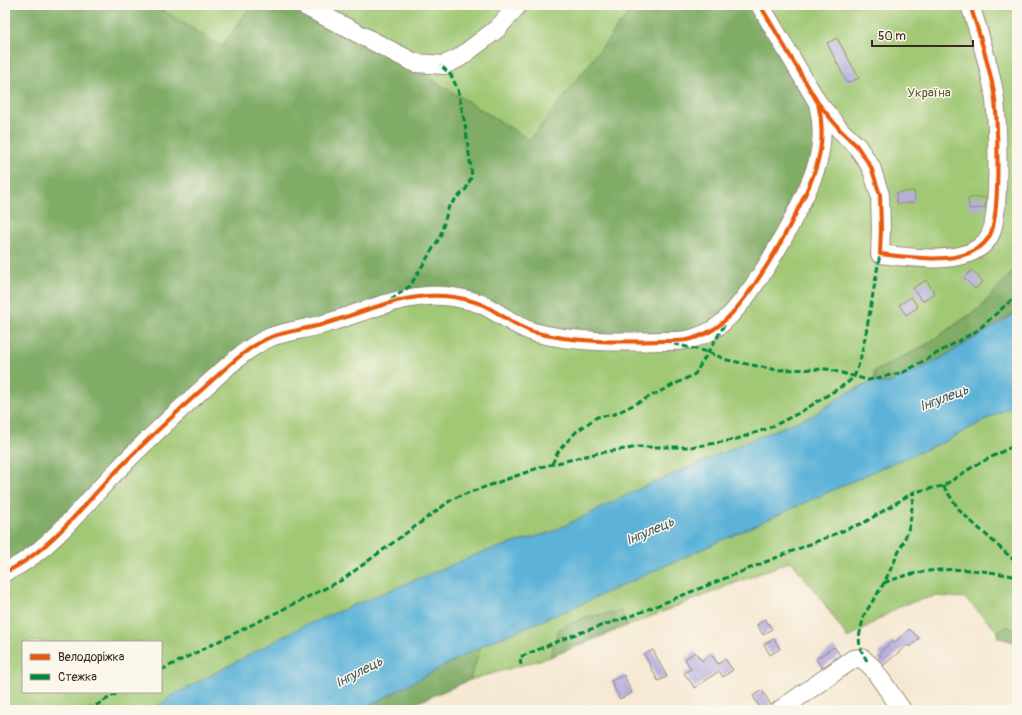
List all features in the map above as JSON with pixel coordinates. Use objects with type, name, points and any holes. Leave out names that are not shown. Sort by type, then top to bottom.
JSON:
[{"type":"street","points":[[303,5],[415,63],[444,65],[459,58],[497,29],[518,5]]},
{"type":"street","points":[[760,5],[818,103],[841,131],[857,146],[871,167],[880,196],[880,254],[952,258],[976,249],[990,234],[996,204],[997,132],[993,88],[970,5]]},
{"type":"street","points":[[5,572],[12,569],[43,547],[137,451],[236,359],[270,338],[326,324],[370,308],[422,297],[442,296],[480,304],[531,331],[560,337],[627,342],[676,341],[693,339],[715,329],[729,316],[765,268],[780,244],[806,190],[821,151],[822,119],[818,103]]},
{"type":"street","points":[[780,710],[853,659],[862,658],[867,661],[902,710]]},
{"type":"green space","points":[[5,5],[154,5],[222,47],[252,5],[294,5],[417,70],[530,140],[635,5],[760,5],[818,103],[821,151],[747,294],[693,339],[560,337],[442,296],[270,338],[5,572]]},
{"type":"green space","points":[[154,5],[252,5],[222,47]]},
{"type":"green space","points":[[294,5],[635,5],[530,141],[417,70]]},
{"type":"green space","name":"Україна","points":[[760,5],[1017,5],[1017,267],[981,307],[926,345],[874,372],[875,381],[855,389],[862,399],[223,710],[5,710],[5,572],[193,397]]},
{"type":"green space","points":[[1017,267],[1017,311],[938,360],[890,383],[876,383],[874,372],[926,345],[981,307]]},
{"type":"green space","points":[[1017,403],[1017,628],[1007,627],[998,632],[965,598],[935,596],[902,605],[848,638],[821,599],[791,561],[627,626],[621,611],[587,617],[559,629],[550,657],[470,680],[481,646],[618,587],[740,518],[942,443]]},
{"type":"green space","points":[[621,611],[627,626],[550,657],[559,629],[587,617]]},
{"type":"green space","points":[[1007,627],[1017,628],[1017,643],[997,637],[998,632]]},
{"type":"green space","points":[[481,646],[470,680],[400,710],[361,710]]},
{"type":"water","name":"Інгулець","points":[[1017,311],[1017,403],[942,443],[888,465],[570,609],[481,646],[361,710],[153,710],[170,697],[303,626],[483,552],[552,532],[639,489],[813,415],[847,393],[875,381],[877,383],[890,383],[938,360],[1005,320]]},
{"type":"building","points":[[837,38],[859,78],[847,83],[827,43]]},
{"type":"building","points":[[914,191],[915,202],[897,204],[896,193]]},
{"type":"building","points":[[986,197],[985,208],[969,209],[968,198]]},
{"type":"building","points":[[972,270],[983,282],[975,289],[964,278]]},
{"type":"building","points":[[926,280],[935,293],[922,301],[913,288]]},
{"type":"building","points":[[911,297],[918,307],[906,315],[899,305]]},
{"type":"building","points":[[765,619],[772,629],[763,635],[757,625]]},
{"type":"building","points":[[909,629],[919,638],[910,647],[907,645],[884,665],[878,659],[881,656],[879,653],[893,641],[894,643]]},
{"type":"building","points":[[774,639],[780,649],[770,655],[764,644]]},
{"type":"building","points":[[834,647],[840,655],[822,668],[816,659]]},
{"type":"building","points":[[653,650],[667,677],[658,681],[644,654]]},
{"type":"building","points":[[695,652],[702,661],[711,654],[718,664],[725,659],[733,670],[723,677],[719,671],[695,688],[684,673],[691,669],[685,659]]},
{"type":"building","points":[[624,675],[632,693],[620,699],[611,681]]},
{"type":"building","points":[[762,690],[771,705],[770,710],[761,710],[753,696]]},
{"type":"marked path","points":[[391,300],[410,286],[440,237],[449,206],[466,189],[472,176],[465,124],[458,90],[451,75],[440,65]]},
{"type":"marked path","points":[[162,670],[342,580],[454,498],[541,467],[598,453],[639,447],[691,447],[734,440],[769,428],[799,413],[854,377],[860,361],[866,333],[880,254]]},
{"type":"marked path","points":[[674,344],[708,352],[727,360],[777,370],[827,369],[868,380],[904,372],[978,330],[1017,295]]},
{"type":"marked path","points":[[552,464],[559,450],[576,432],[597,417],[615,414],[695,374],[725,324]]},
{"type":"marked path","points":[[521,665],[520,657],[573,635],[631,616],[865,522],[914,492],[943,486],[974,466],[1017,444]]},
{"type":"marked path","points":[[943,486],[961,512],[1017,563]]},
{"type":"marked path","points":[[867,661],[860,648],[859,637],[864,615],[884,583],[904,541],[910,524],[914,492]]},
{"type":"marked path","points":[[884,583],[917,573],[950,570],[983,571],[1017,577]]},
{"type":"marked path","points":[[88,710],[117,693]]},
{"type":"cycle path","points":[[760,5],[818,103],[841,131],[857,146],[871,167],[880,195],[880,254],[902,257],[929,258],[954,257],[966,254],[982,246],[990,235],[996,207],[998,162],[995,100],[980,35],[970,5]]},
{"type":"cycle path","points":[[5,572],[29,558],[53,538],[135,452],[229,365],[245,352],[271,337],[324,324],[398,301],[429,296],[444,296],[468,300],[488,307],[513,323],[533,332],[549,336],[581,340],[678,341],[690,339],[712,330],[735,310],[756,282],[784,237],[805,195],[820,152],[822,136],[818,103]]}]
